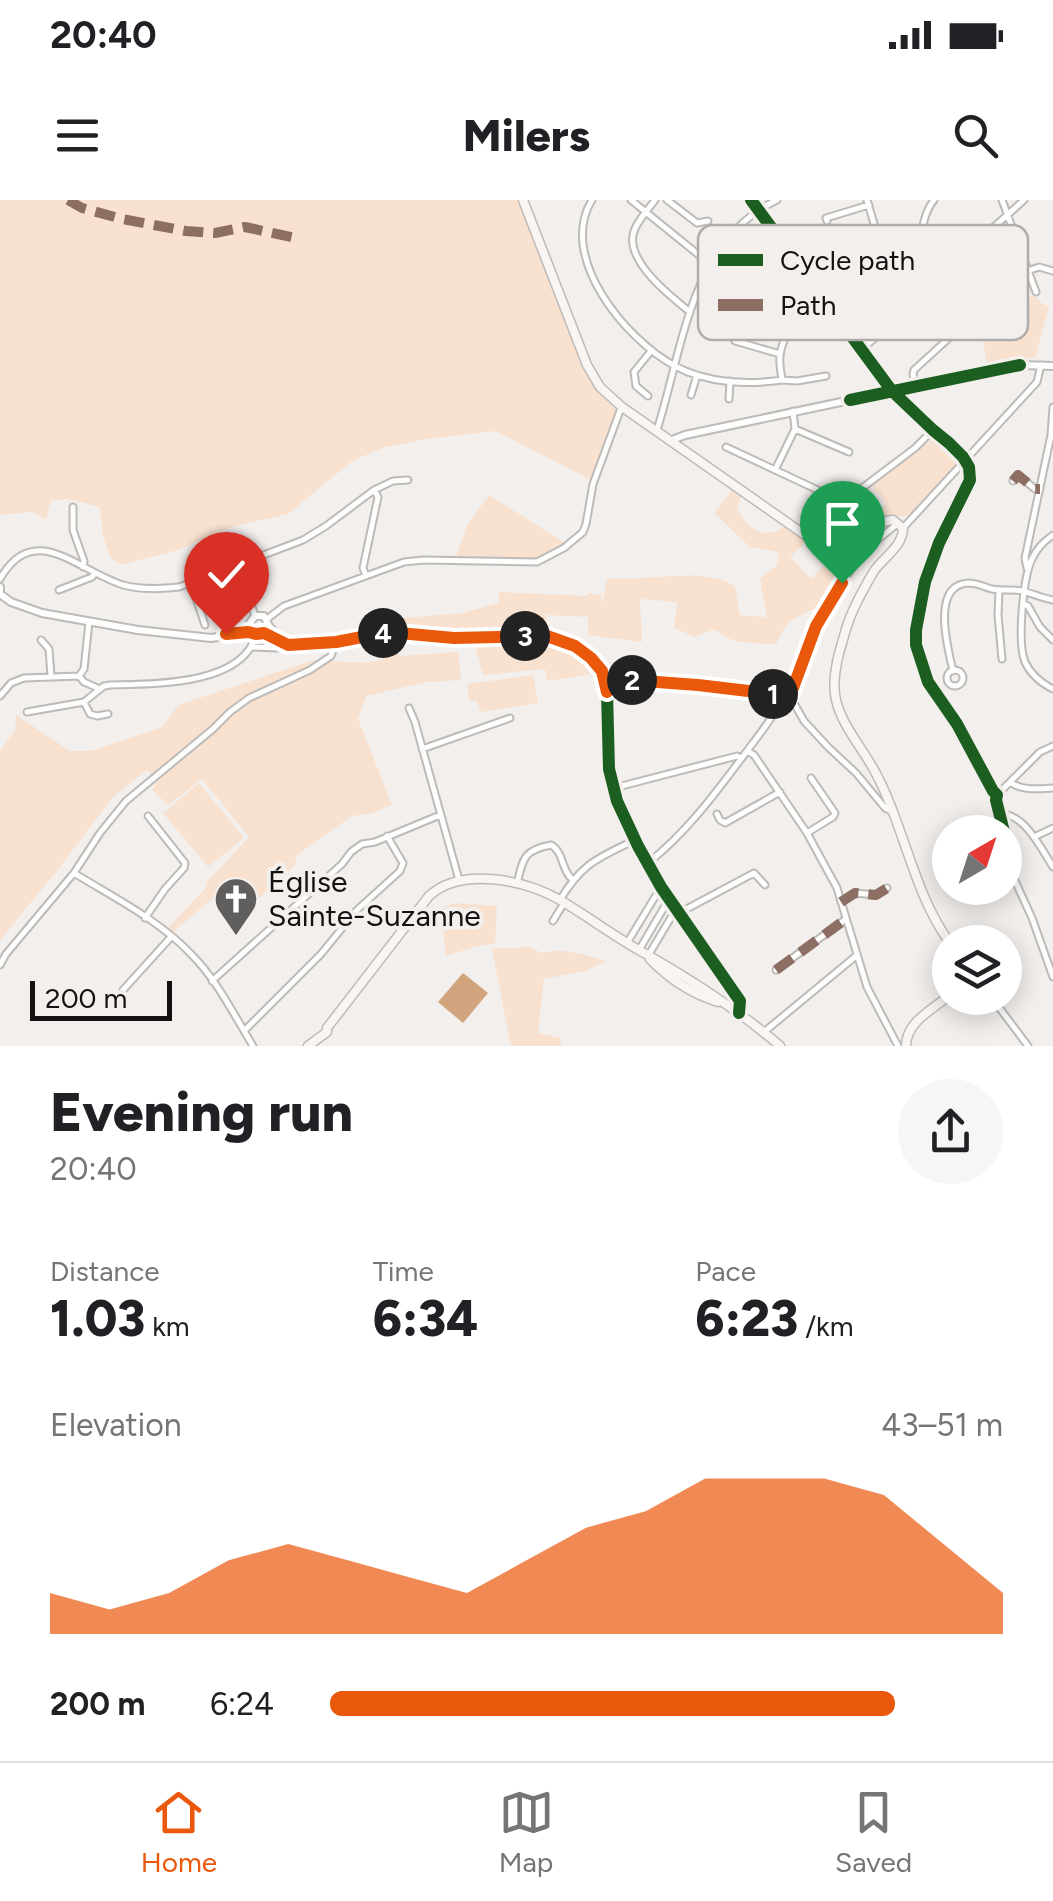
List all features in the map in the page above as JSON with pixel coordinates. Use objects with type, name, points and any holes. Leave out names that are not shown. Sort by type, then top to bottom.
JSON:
[{"type":"main road","points":[[523,200],[587,366],[600,387],[622,407],[818,544],[831,548],[844,544],[882,521],[893,520],[901,526],[900,542],[875,570],[848,622],[834,691],[839,710],[875,772],[904,838],[924,898],[940,925]]},
{"type":"main road","points":[[305,1046],[326,1032],[419,906],[439,887],[458,880],[517,884],[562,901],[643,953],[682,985],[724,1003],[780,1046]]},
{"type":"main road","points":[[906,1046],[912,1026],[932,1010]]},
{"type":"street","points":[[592,200],[585,212],[582,236],[595,282],[616,316],[652,350],[674,366],[730,380],[797,381],[826,376]]},
{"type":"street","points":[[631,200],[698,254]]},
{"type":"street","points":[[655,200],[632,238],[654,283],[690,312]]},
{"type":"street","points":[[667,200],[696,222],[708,221]]},
{"type":"street","points":[[751,200],[770,225]]},
{"type":"street","points":[[742,225],[777,200]]},
{"type":"street","points":[[922,225],[934,200]]},
{"type":"street","points":[[1002,200],[1012,225]]},
{"type":"street","points":[[997,225],[1024,200]]},
{"type":"street","points":[[827,221],[826,218],[868,202]]},
{"type":"street","points":[[1036,292],[1028,270],[1039,267],[1053,271]]},
{"type":"street","points":[[656,430],[698,293]]},
{"type":"street","points":[[735,340],[780,354]]},
{"type":"street","points":[[782,380],[780,354],[786,340]]},
{"type":"street","points":[[856,340],[892,392],[949,442],[966,460],[971,472],[925,582],[916,646],[928,682],[997,795]]},
{"type":"street","points":[[862,349],[872,340]]},
{"type":"street","points":[[916,386],[914,370],[947,340]]},
{"type":"street","points":[[648,396],[636,386],[634,372],[652,350]]},
{"type":"street","points":[[647,863],[678,836],[719,788],[787,696],[825,608],[860,557],[869,546],[901,526],[966,460],[1037,382],[1041,365]]},
{"type":"street","points":[[672,440],[684,434],[997,369],[1053,366]]},
{"type":"street","points":[[691,395],[697,374]]},
{"type":"street","points":[[729,398],[730,380]]},
{"type":"street","points":[[26,712],[84,702],[110,684],[172,683],[210,674],[235,662],[252,647],[262,629],[284,606],[404,562],[537,562],[564,548],[583,532],[594,484],[622,407]]},
{"type":"street","points":[[1053,407],[1052,435],[1026,558],[1021,633],[1026,662],[1040,682],[1053,690]]},
{"type":"street","points":[[775,470],[795,429],[793,411]]},
{"type":"street","points":[[795,429],[849,452]]},
{"type":"street","points":[[828,517],[933,430]]},
{"type":"street","points":[[726,448],[846,501]]},
{"type":"street","points":[[1013,481],[1018,475],[1040,489]]},
{"type":"street","points":[[0,578],[15,558],[41,550],[140,588],[190,583],[302,540],[374,490],[408,480]]},
{"type":"street","points":[[366,576],[364,568],[378,497],[374,490]]},
{"type":"street","points":[[73,508],[73,530],[83,567]]},
{"type":"street","points":[[1027,571],[1038,548],[1053,535]]},
{"type":"street","points":[[238,563],[253,618],[262,629],[288,645]]},
{"type":"street","points":[[59,590],[95,573]]},
{"type":"street","points":[[190,583],[205,626]]},
{"type":"street","points":[[953,671],[944,613],[950,593],[961,584],[1025,592],[1053,600]]},
{"type":"street","points":[[0,590],[10,602],[90,622],[200,638],[262,629]]},
{"type":"street","points":[[999,590],[1002,659]]},
{"type":"street","points":[[1024,604],[1053,640]]},
{"type":"street","points":[[226,634],[260,615],[262,629]]},
{"type":"street","points":[[79,676],[84,669],[90,622]]},
{"type":"street","points":[[252,647],[282,648],[388,632],[454,638],[547,636],[575,646],[591,658],[602,671],[607,692],[612,788],[661,887],[740,1001],[739,1013]]},
{"type":"street","points":[[40,640],[49,650],[50,676]]},
{"type":"street","points":[[0,965],[126,801],[230,712],[249,698],[310,670],[331,656],[336,642]]},
{"type":"street","points":[[0,696],[16,680],[79,676]]},
{"type":"street","points":[[79,676],[100,689]]},
{"type":"street","points":[[607,692],[616,679],[787,696],[804,721],[856,773],[884,808],[892,811]]},
{"type":"street","points":[[84,702],[90,714],[108,714]]},
{"type":"street","points":[[409,708],[458,880]]},
{"type":"street","points":[[422,749],[510,718]]},
{"type":"street","points":[[1053,746],[1040,752],[996,800],[1000,814],[1012,816],[1034,837],[1053,866]]},
{"type":"street","points":[[748,751],[807,834],[836,888],[856,956],[876,1006],[898,1046]]},
{"type":"street","points":[[612,788],[742,758]]},
{"type":"street","points":[[807,834],[835,813],[812,778]]},
{"type":"street","points":[[1010,782],[1026,789],[1053,788]]},
{"type":"street","points":[[717,814],[726,824],[780,792]]},
{"type":"street","points":[[212,981],[356,848],[440,815]]},
{"type":"street","points":[[146,918],[184,868],[148,816]]},
{"type":"street","points":[[1034,837],[1053,828]]},
{"type":"street","points":[[244,1031],[322,954],[357,910],[400,870],[403,863],[387,836]]},
{"type":"street","points":[[553,920],[572,879],[593,861],[635,840]]},
{"type":"street","points":[[517,884],[528,852],[551,845],[557,849],[564,870],[572,879]]},
{"type":"street","points":[[74,873],[146,918],[192,954],[253,1046]]},
{"type":"street","points":[[643,953],[678,911],[754,874],[765,886]]},
{"type":"street","points":[[627,942],[661,887]]},
{"type":"street","points":[[841,902],[855,892],[876,895],[887,888]]},
{"type":"street","points":[[1022,896],[1053,977]]},
{"type":"street","points":[[643,953],[669,899]]},
{"type":"street","points":[[776,970],[846,919]]},
{"type":"street","points":[[123,990],[172,936]]},
{"type":"street","points":[[764,1032],[856,956]]},
{"type":"street","points":[[1005,1015],[1028,1046]]},
{"type":"shaded area","points":[[0,200],[519,200],[586,370],[617,407],[591,480],[496,431],[427,439],[385,447],[352,461],[288,514],[231,527],[178,550],[121,565],[111,558],[103,536],[100,507],[69,499],[51,500],[46,519],[31,512],[0,515]]},
{"type":"shaded area","points":[[1034,294],[1049,307],[1035,358],[987,363],[984,340],[1028,340],[1028,300]]},
{"type":"shaded area","points":[[935,437],[956,457],[955,465],[911,514],[874,519],[886,504],[872,485]]},
{"type":"shaded area","points":[[732,491],[741,497],[737,508],[750,526],[763,533],[784,527],[806,542],[790,557],[811,579],[860,537],[893,524],[862,549],[825,603],[788,622],[776,644],[738,641],[717,630],[695,637],[674,628],[677,602],[640,599],[642,642],[588,635],[588,617],[546,615],[548,642],[573,651],[599,673],[547,681],[545,669],[483,675],[472,635],[399,631],[394,619],[462,613],[499,603],[499,592],[587,596],[588,593],[601,595],[603,601],[607,578],[689,576],[735,586],[740,615],[767,617],[760,579],[777,565],[779,554],[750,547],[714,513]]},
{"type":"shaded area","points":[[489,495],[565,543],[531,559],[456,557],[467,525]]},
{"type":"shaded area","points":[[390,643],[400,656],[458,652],[461,680],[426,682],[366,696],[358,719],[392,805],[352,816],[297,855],[295,865],[246,910],[220,892],[173,932],[167,929],[249,837],[202,779],[168,805],[152,790],[158,780],[147,770],[113,797],[0,940],[0,751],[15,730],[16,715],[70,751],[91,751],[163,727],[178,705],[314,660],[365,663],[384,659],[384,645]]},
{"type":"shaded area","points":[[533,675],[538,703],[480,712],[477,701],[470,702],[467,684]]},
{"type":"shaded area","points":[[199,783],[244,838],[208,867],[163,813]]},
{"type":"shaded area","points":[[454,903],[497,906],[495,943],[446,956],[441,909]]},
{"type":"shaded area","points":[[529,947],[542,953],[566,951],[607,961],[585,971],[544,979],[538,1033],[560,1038],[561,1046],[511,1046],[492,949]]},
{"type":"shaded area","points":[[463,973],[488,993],[463,1023],[438,1002]]},
{"type":"marked path","points":[[68,200],[122,219],[186,231],[215,233],[245,227],[295,238]]},
{"type":"marked path","points":[[1013,481],[1018,475],[1040,489]]},
{"type":"marked path","points":[[841,902],[855,893],[876,895],[887,888]]},
{"type":"marked path","points":[[776,970],[846,919]]},
{"type":"cycle path","points":[[751,200],[769,225]]},
{"type":"cycle path","points":[[854,340],[892,391],[949,443],[969,467],[970,480],[925,582],[916,645],[928,682],[997,795],[1000,815]]},
{"type":"cycle path","points":[[850,400],[1020,365]]},
{"type":"cycle path","points":[[264,633],[288,645],[336,642],[388,632],[454,638],[547,636],[575,646],[591,658],[602,671],[607,692],[609,769],[617,801],[661,887],[740,1001],[739,1013]]},
{"type":"place","name":"Église Sainte-Suzanne","points":[[236,937]]},
{"type":"route","points":[[226,634],[264,633],[285,645],[336,642],[388,632],[454,638],[547,636],[575,646],[591,658],[602,671],[607,692],[616,679],[790,696],[816,626],[842,583]]}]
